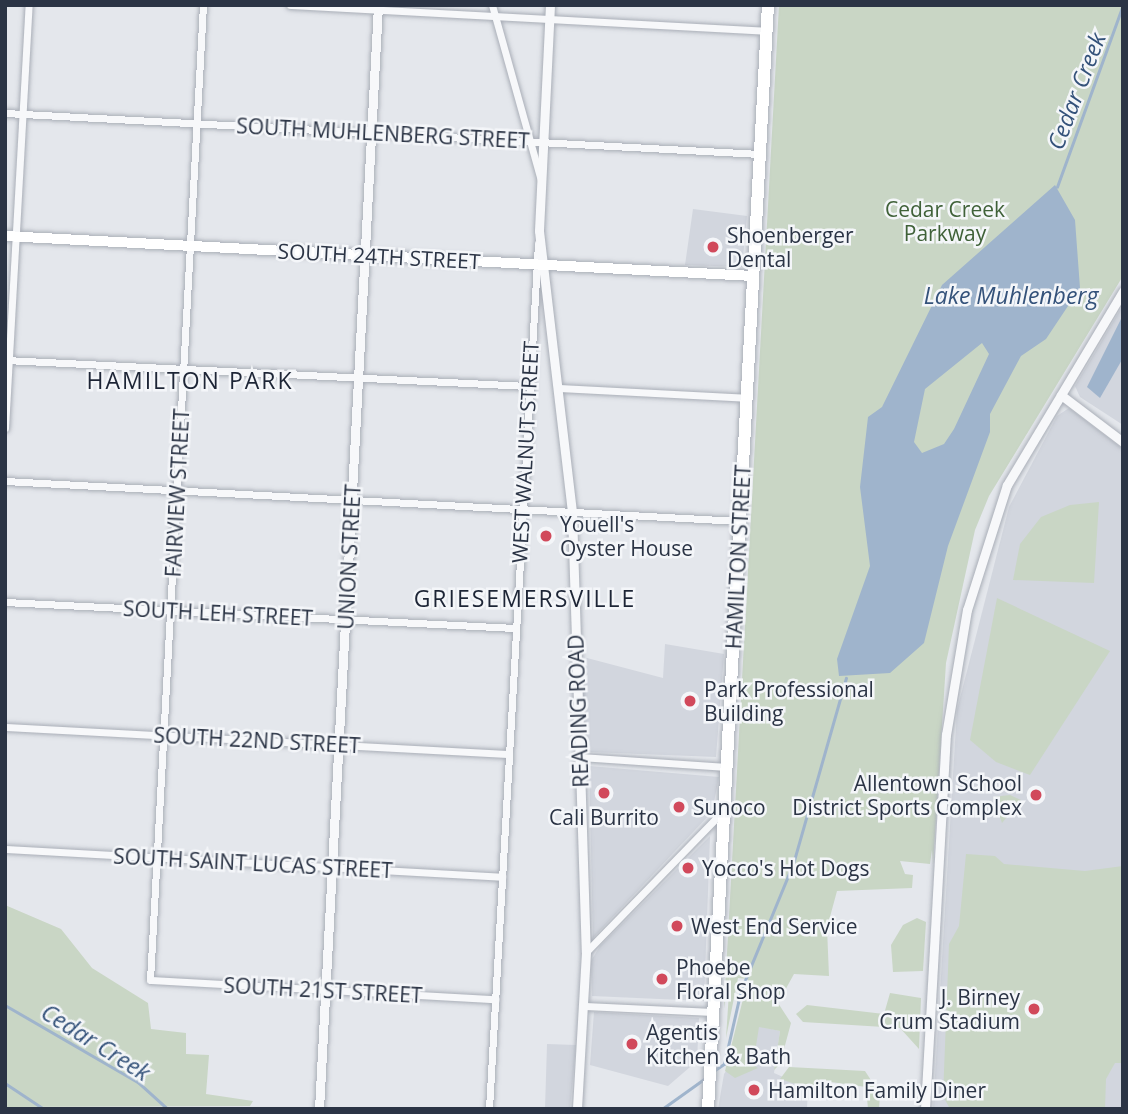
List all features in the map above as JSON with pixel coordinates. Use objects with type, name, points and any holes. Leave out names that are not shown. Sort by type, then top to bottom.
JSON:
[{"type":"main road","name":"HAMILTON STREET","points":[[708,1109],[768,5]]},
{"type":"main road","name":"SOUTH 24TH STREET","points":[[11,236],[754,276]]},
{"type":"street","points":[[5,428],[11,236],[23,114],[29,5]]},
{"type":"street","name":"FAIRVIEW STREET","points":[[150,980],[203,5]]},
{"type":"street","points":[[290,5],[766,31]]},
{"type":"street","points":[[492,5],[540,177]]},
{"type":"street","points":[[540,177],[550,5]]},
{"type":"street","name":"UNION STREET","points":[[319,1109],[378,8]]},
{"type":"street","name":"SOUTH MUHLENBERG STREET","points":[[5,113],[760,154]]},
{"type":"street","name":"READING ROAD","points":[[540,177],[539,264],[558,388],[572,512],[586,952],[577,1109]]},
{"type":"street","name":"WEST WALNUT STREET","points":[[489,1109],[528,386],[539,264]]},
{"type":"street","points":[[925,1109],[943,778],[953,681],[984,546],[1007,485],[1123,291]]},
{"type":"street","points":[[7,360],[528,386]]},
{"type":"street","points":[[558,388],[747,398]]},
{"type":"street","points":[[1061,395],[1123,442]]},
{"type":"street","points":[[5,481],[740,521]]},
{"type":"street","name":"SOUTH LEH STREET","points":[[5,602],[515,628]]},
{"type":"street","name":"SOUTH 22ND STREET","points":[[5,727],[508,754]]},
{"type":"street","points":[[580,757],[727,767]]},
{"type":"street","points":[[586,952],[725,809]]},
{"type":"street","name":"SOUTH SAINT LUCAS STREET","points":[[5,849],[502,877]]},
{"type":"street","name":"SOUTH 21ST STREET","points":[[150,980],[495,999]]},
{"type":"street","points":[[585,1006],[713,1012]]},
{"type":"shaded area","points":[[693,209],[747,216],[742,267],[685,265]]},
{"type":"shaded area","points":[[1123,305],[1123,425],[1080,397],[1075,386]]},
{"type":"shaded area","name":"Allentown School District Sports Complex","points":[[1069,408],[1123,449],[1123,1109],[933,1109],[957,710],[1009,507],[1057,416]]},
{"type":"shaded area","points":[[665,644],[724,654],[716,757],[590,752],[583,743],[579,663],[587,658],[663,678]]},
{"type":"shaded area","points":[[589,766],[719,777],[712,812],[593,938]]},
{"type":"shaded area","points":[[710,836],[704,1001],[592,996],[591,961],[600,946]]},
{"type":"shaded area","points":[[594,1012],[699,1018],[697,1061],[668,1086],[590,1065]]},
{"type":"shaded area","points":[[759,1026],[780,1031],[774,1073],[808,1088],[807,1109],[718,1109],[724,1074]]},
{"type":"shaded area","points":[[547,1044],[576,1045],[570,1109],[545,1109]]},
{"type":"green space","name":"Cedar Creek Parkway","points":[[779,5],[1123,5],[1123,276],[989,496],[975,530],[946,663],[933,865],[932,850],[930,864],[900,861],[905,874],[913,875],[912,888],[837,891],[827,928],[829,976],[794,974],[778,1003],[791,1023],[780,1064],[774,1070],[780,1031],[759,1027],[753,1065],[758,1068],[735,1078],[725,1071],[748,979],[738,978],[726,1038],[730,977],[724,1008]]},
{"type":"green space","points":[[1099,502],[1094,583],[1013,580],[1020,544],[1041,517],[1070,505]]},
{"type":"green space","points":[[997,598],[1110,651],[1030,775],[996,762],[970,740]]},
{"type":"green space","points":[[1010,795],[1021,800],[1002,823],[993,797]]},
{"type":"green space","name":"J. Birney Crum Stadium","points":[[966,854],[995,856],[1004,864],[1085,871],[1123,866],[1123,1063],[1115,1063],[1106,1079],[1105,1109],[950,1109],[943,1096],[949,944],[959,926]]},
{"type":"green space","points":[[5,905],[61,929],[92,968],[148,1003],[151,1029],[186,1033],[186,1054],[209,1055],[206,1094],[253,1101],[250,1106],[5,1107]]},
{"type":"green space","points":[[917,918],[926,922],[923,971],[893,972],[891,945],[903,925]]},
{"type":"green space","points":[[890,993],[921,998],[919,1049],[900,1028],[803,1022],[796,1014],[807,1005],[884,1014]]},
{"type":"green space","points":[[789,1067],[865,1071],[880,1094],[879,1109],[868,1109],[866,1087],[831,1082],[823,1091],[780,1079]]},
{"type":"water","name":"Lake Muhlenberg","points":[[1055,185],[1075,220],[1080,288],[1046,339],[1021,356],[990,414],[990,432],[948,546],[924,643],[890,673],[839,676],[837,659],[870,566],[860,487],[868,417],[882,407],[942,285]],"holes":[[[982,343],[989,354],[954,429],[944,444],[922,453],[914,442],[925,389]]]},
{"type":"water","points":[[1123,315],[1123,358],[1100,398],[1087,387]]},
{"type":"waterway","name":"Cedar Creek","points":[[1057,187],[1123,5]]},
{"type":"waterway","name":"Cedar Creek","points":[[715,1070],[724,1064],[741,990],[793,864],[846,678]]},
{"type":"waterway","name":"Cedar Creek","points":[[5,1005],[138,1082],[168,1109]]},
{"type":"waterway","name":"Cedar Creek","points":[[662,1109],[704,1079]]},
{"type":"waterway","points":[[5,1083],[44,1109]]},
{"type":"place","name":"Shoenberger Dental","points":[[713,247]]},
{"type":"place","name":"Youell's Oyster House","points":[[546,536]]},
{"type":"place","name":"Park Professional Building","points":[[690,701]]},
{"type":"place","name":"Cali Burrito","points":[[604,793]]},
{"type":"place","name":"Allentown School District Sports Complex","points":[[1036,795]]},
{"type":"place","name":"Sunoco","points":[[679,807]]},
{"type":"place","name":"Yocco's Hot Dogs","points":[[688,868]]},
{"type":"place","name":"West End Service","points":[[677,926]]},
{"type":"place","name":"Phoebe Floral Shop","points":[[662,979]]},
{"type":"place","name":"J. Birney Crum Stadium","points":[[1034,1009]]},
{"type":"place","name":"Agentis Kitchen & Bath","points":[[632,1044]]},
{"type":"place","name":"Hamilton Family Diner","points":[[754,1090]]},
{"type":"district","name":"HAMILTON PARK","points":[[190,380]]},
{"type":"district","name":"GRIESEMERSVILLE","points":[[525,598]]}]
